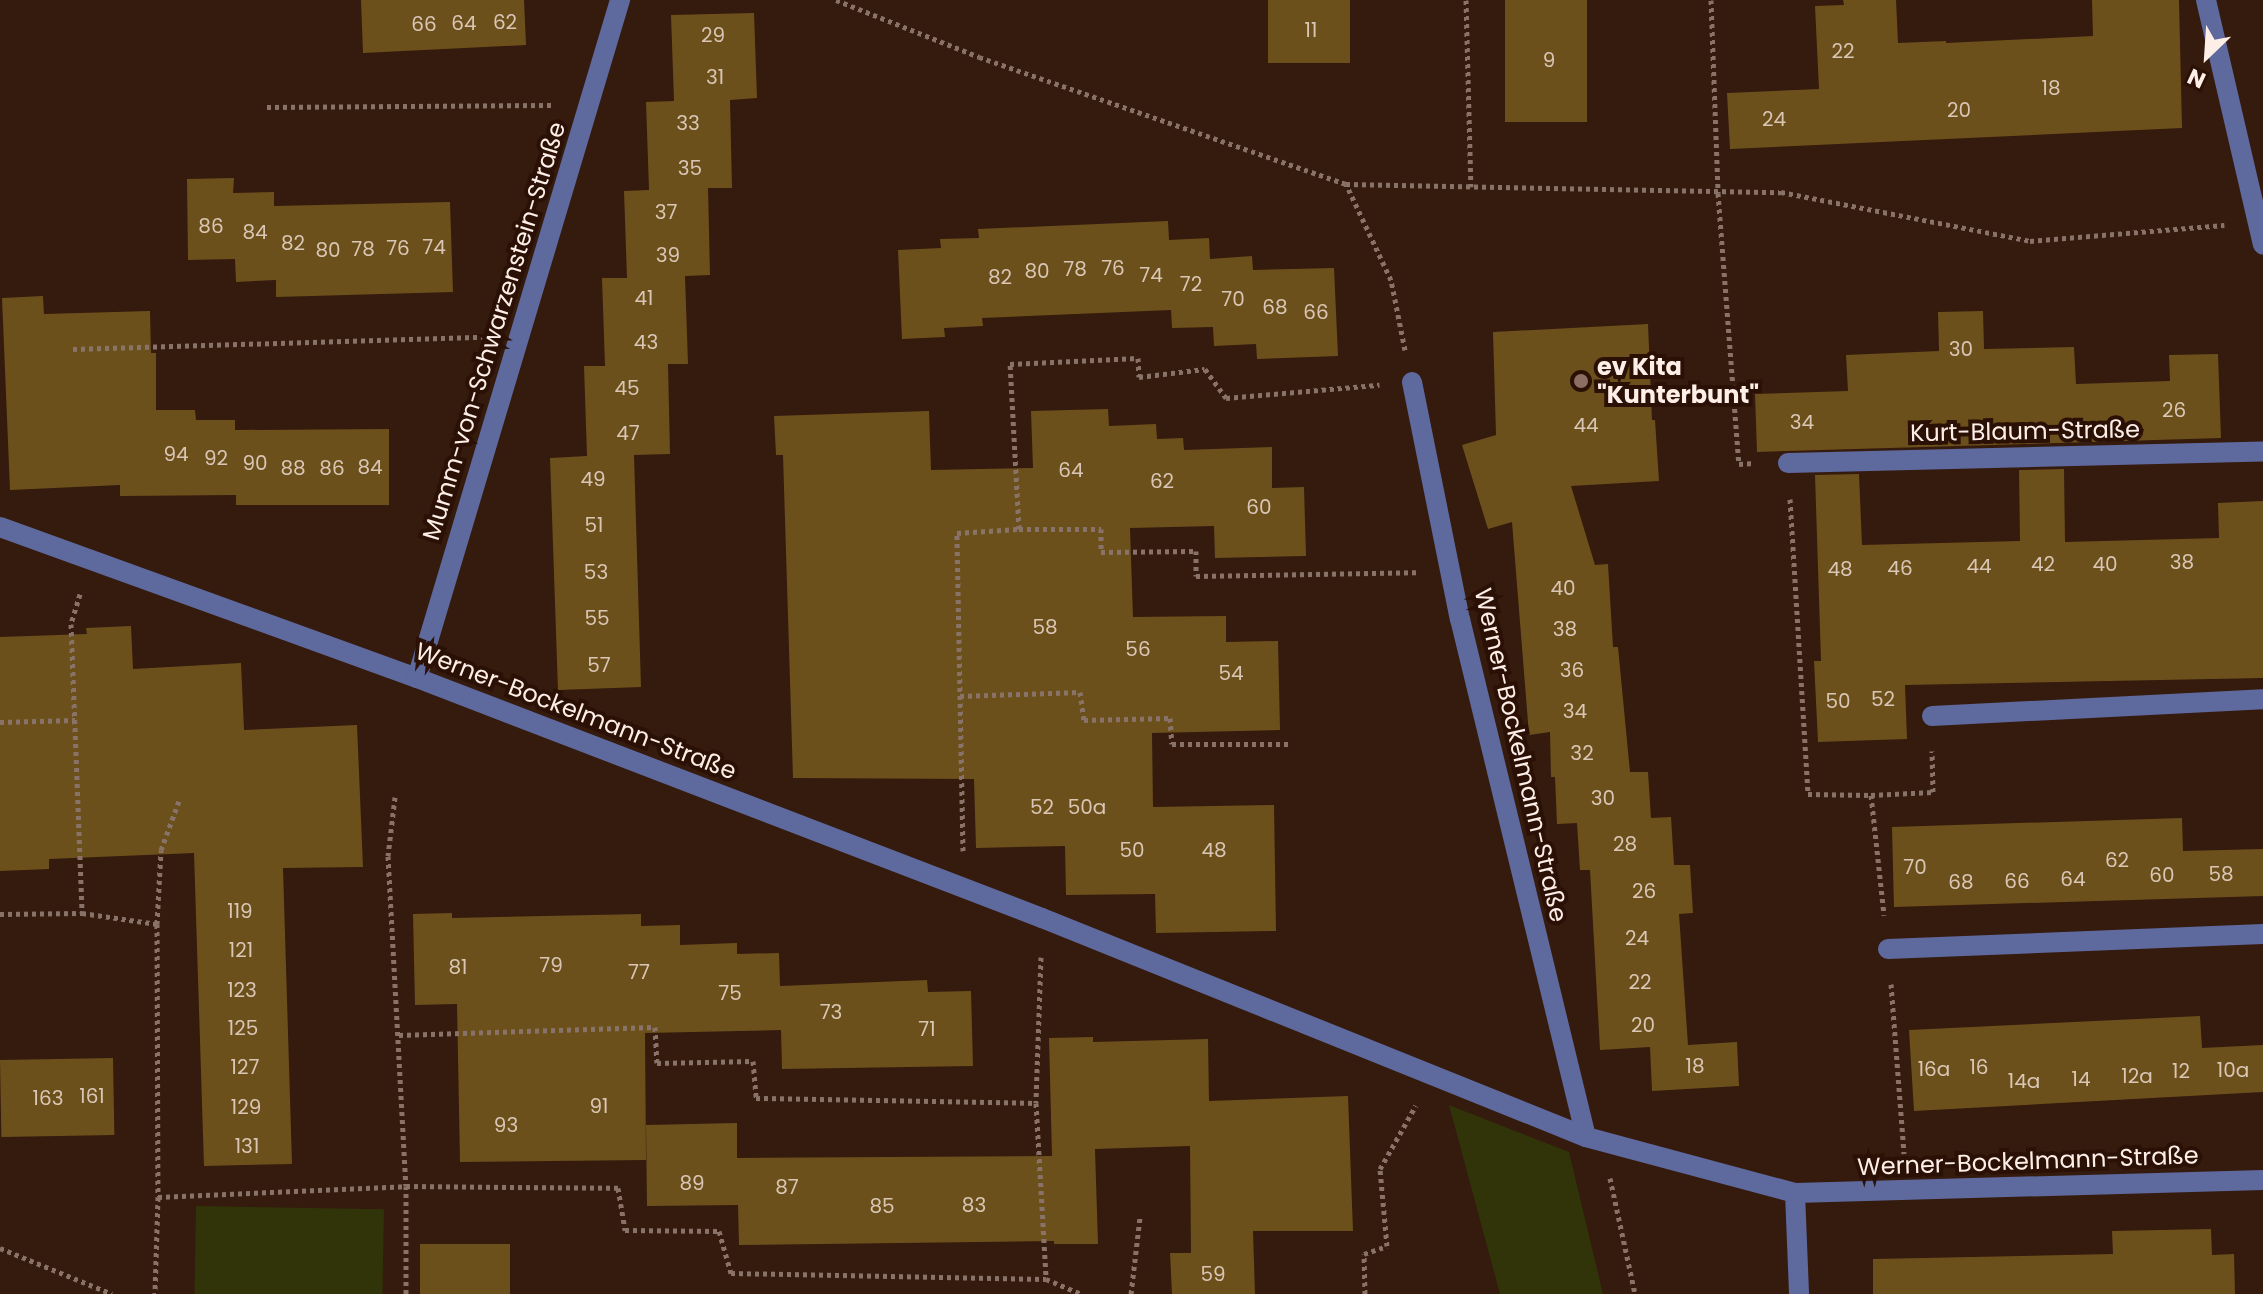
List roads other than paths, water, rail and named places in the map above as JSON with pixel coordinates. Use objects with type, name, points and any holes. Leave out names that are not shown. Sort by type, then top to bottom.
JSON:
[{"type":"street","name":"Mumm-von-Schwarzenstein-Straße","points":[[417,678],[620,0]]},
{"type":"street","points":[[2206,0],[2263,244]]},
{"type":"street","name":"Werner-Bockelmann-Straße","points":[[1412,382],[1451,571],[1595,1140]]},
{"type":"street","name":"Kurt-Blaum-Straße","points":[[1788,463],[2263,451]]},
{"type":"street","name":"Werner-Bockelmann-Straße","points":[[0,527],[417,678],[964,888],[1595,1140],[1795,1193],[2263,1180]]},
{"type":"street","points":[[1932,716],[2263,699]]},
{"type":"street","points":[[1888,949],[2263,934]]},
{"type":"street","points":[[1795,1193],[1799,1294]]},
{"type":"place","name":"ev Kita \"Kunterbunt\"","points":[[1581,381]]}]
